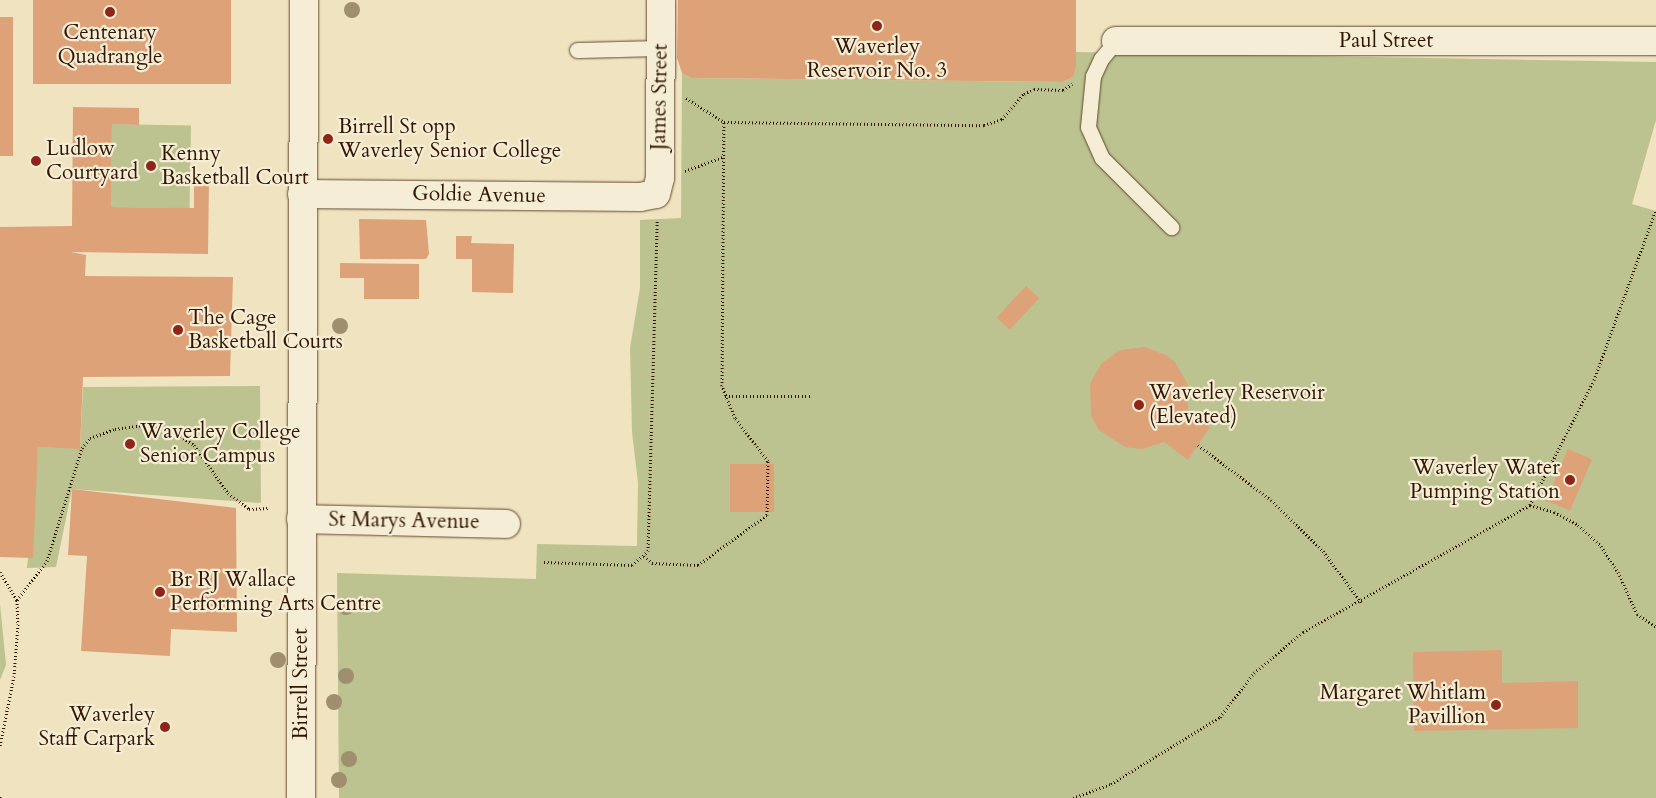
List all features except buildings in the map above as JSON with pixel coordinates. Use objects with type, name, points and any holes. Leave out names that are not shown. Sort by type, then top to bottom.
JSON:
[{"type":"street","name":"Birrell Street","points":[[302,798],[301,519],[304,0]]},
{"type":"street","name":"James Street","points":[[656,207],[660,178],[661,0]]},
{"type":"street","name":"Paul Street","points":[[1108,50],[1656,41]]},
{"type":"street","name":"Goldie Avenue","points":[[302,194],[640,197],[656,207]]},
{"type":"street","name":"St Marys Avenue","points":[[301,519],[506,524]]},
{"type":"lane","points":[[577,50],[661,48]]},
{"type":"lane","points":[[1108,50],[1092,76],[1088,127],[1102,158],[1171,227]]},
{"type":"path","points":[[661,81],[724,122],[984,125],[1002,119],[1024,94],[1034,89],[1063,90],[1108,50]]},
{"type":"path","points":[[644,556],[652,563],[698,565],[767,516],[768,461],[735,418],[722,386],[724,122]]},
{"type":"path","points":[[682,172],[724,156]]},
{"type":"path","points":[[544,562],[632,565],[644,556],[650,540],[656,207]]},
{"type":"path","points":[[1073,798],[1111,784],[1220,717],[1254,673],[1303,632],[1361,602],[1530,505],[1594,380],[1656,210]]},
{"type":"path","points":[[725,396],[811,396]]},
{"type":"path","points":[[17,600],[47,561],[82,448],[90,438],[115,429],[142,425],[171,431],[194,445],[228,493],[249,509],[269,508]]},
{"type":"path","points":[[1198,445],[1271,500],[1323,551],[1361,602]]},
{"type":"path","points":[[1530,505],[1554,512],[1584,530],[1601,546],[1618,572],[1637,614],[1656,627]]},
{"type":"path","points":[[0,572],[17,600],[14,676],[0,746]]},
{"type":"green space","points":[[1076,52],[1656,62],[1656,120],[1632,204],[1656,211],[1656,798],[339,798],[337,573],[536,579],[537,544],[637,546],[638,483],[632,432],[630,348],[640,288],[640,220],[681,218],[682,73],[691,78],[1063,82],[1073,77]]},
{"type":"green space","name":"Kenny Basketball Court","points":[[112,124],[191,125],[190,208],[111,207]]},
{"type":"green space","points":[[260,386],[261,503],[72,489],[56,567],[27,568],[38,447],[80,448],[83,387]]},
{"type":"green space","points":[[0,604],[6,665],[0,680]]},
{"type":"place","name":"Centenary Quadrangle","points":[[110,12]]},
{"type":"place","name":"Waverley Reservoir No. 3","points":[[877,26]]},
{"type":"place","name":"Birrell St opp Waverley Senior College","points":[[328,139]]},
{"type":"place","name":"Ludlow Courtyard","points":[[36,161]]},
{"type":"place","name":"Kenny Basketball Court","points":[[151,166]]},
{"type":"place","name":"The Cage Basketball Courts","points":[[178,330]]},
{"type":"place","name":"Waverley Reservoir (Elevated)","points":[[1139,405]]},
{"type":"place","name":"Waverley College Senior Campus","points":[[130,444]]},
{"type":"place","name":"Waverley Water Pumping Station","points":[[1570,480]]},
{"type":"place","name":"Br RJ Wallace Performing Arts Centre","points":[[160,592]]},
{"type":"place","name":"Margaret Whitlam Pavillion","points":[[1496,705]]},
{"type":"place","name":"Waverley Staff Carpark","points":[[165,727]]}]
